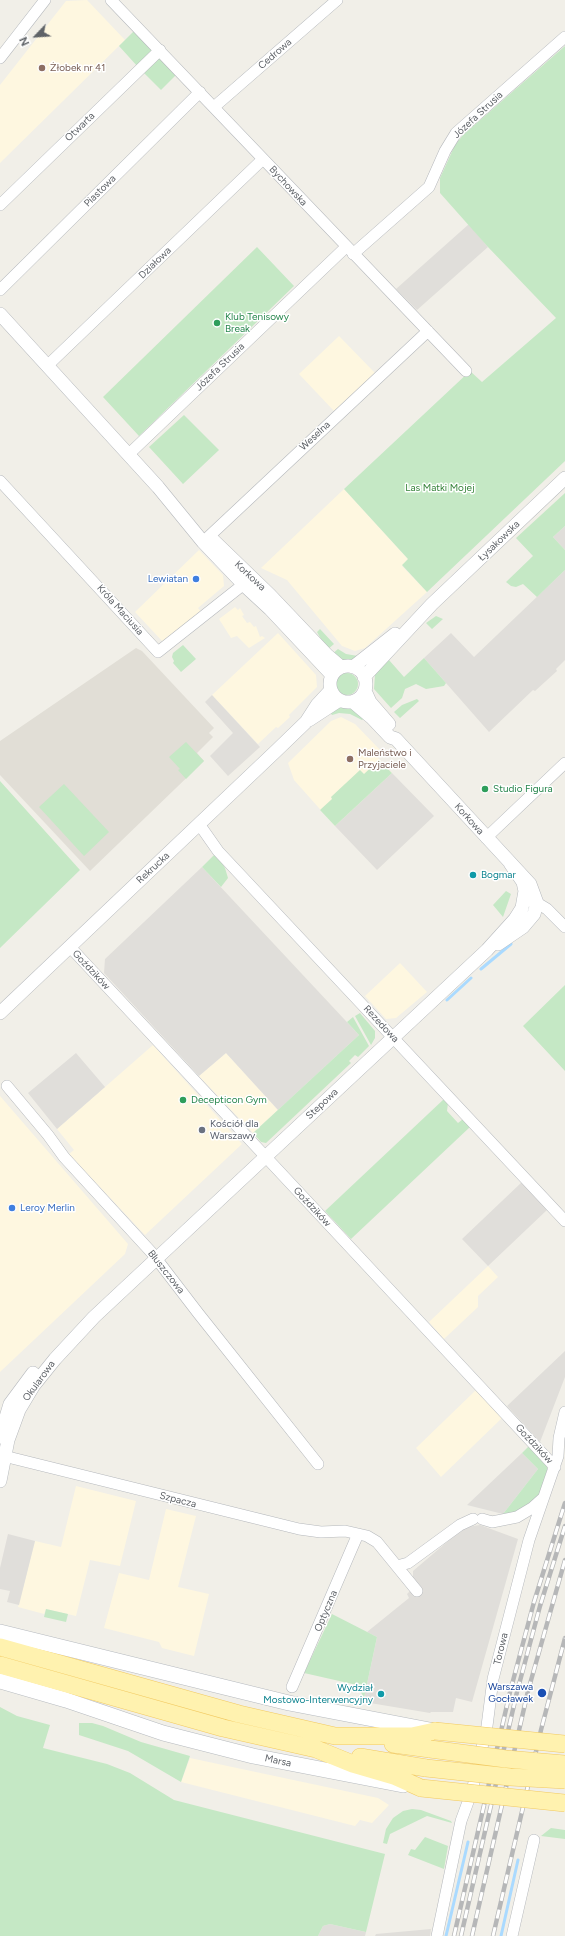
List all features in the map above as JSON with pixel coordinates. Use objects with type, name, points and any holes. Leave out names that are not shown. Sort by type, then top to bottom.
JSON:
[{"type":"main road","points":[[0,1632],[289,1703],[435,1731],[565,1744]]},
{"type":"main road","points":[[0,1647],[239,1714],[335,1736],[506,1759],[565,1764]]},
{"type":"main road","points":[[0,1665],[223,1728],[316,1749],[426,1768],[510,1777],[565,1780]]},
{"type":"main road","name":"Marsa","points":[[0,1681],[66,1700],[163,1733],[253,1756],[345,1775],[421,1788],[565,1803]]},
{"type":"main road","points":[[335,1736],[412,1736],[435,1731]]},
{"type":"main road","points":[[316,1749],[353,1764],[394,1776],[421,1788]]},
{"type":"street","points":[[0,58],[45,0]]},
{"type":"street","name":"Bychowska","points":[[111,0],[466,372]]},
{"type":"street","name":"Cedrowa","points":[[214,107],[337,0]]},
{"type":"street","name":"Józefa Strusia","points":[[129,454],[349,250],[429,187],[445,151],[456,133],[565,36]]},
{"type":"street","name":"Otwarta","points":[[0,205],[160,50]]},
{"type":"street","name":"Piastowa","points":[[0,290],[200,92]]},
{"type":"street","name":"Działowa","points":[[47,366],[263,159]]},
{"type":"street","name":"Korkowa","points":[[0,314],[206,539],[248,582],[270,595],[342,670]]},
{"type":"street","name":"Weselna","points":[[206,539],[428,331]]},
{"type":"street","name":"Łysakowska","points":[[364,677],[432,604],[565,478]]},
{"type":"street","name":"Króla Maciusia","points":[[0,481],[158,652],[248,582]]},
{"type":"street","name":"Łysakowska","points":[[342,670],[432,604]]},
{"type":"street","points":[[342,670],[360,671],[364,677],[366,684],[365,691],[360,698],[353,702],[345,703],[334,696],[329,683],[342,670]]},
{"type":"street","name":"Korkowa","points":[[365,691],[370,702],[394,729],[396,739]]},
{"type":"street","name":"Rekrucka","points":[[0,1013],[306,722],[317,705],[334,696]]},
{"type":"street","name":"Korkowa","points":[[353,702],[368,714],[390,737],[396,739],[530,884],[530,902]]},
{"type":"street","points":[[486,838],[565,763]]},
{"type":"street","name":"Rezedowa","points":[[199,824],[218,851],[565,1221]]},
{"type":"street","points":[[530,902],[547,909],[565,927]]},
{"type":"street","name":"Stepowa","points":[[157,1258],[487,950],[511,936],[529,922],[534,914],[530,902]]},
{"type":"street","name":"Goździków","points":[[70,947],[555,1467]]},
{"type":"street","name":"Bluszczowa","points":[[7,1086],[48,1135],[64,1157],[157,1258],[198,1313],[318,1464]]},
{"type":"street","name":"Okularowa","points":[[0,1481],[2,1455],[19,1410],[34,1384],[94,1317],[157,1258]]},
{"type":"street","name":"Okularowa","points":[[0,1437],[10,1404],[26,1381],[64,1340],[94,1317]]},
{"type":"street","name":"Torowa","points":[[437,1936],[461,1821],[472,1791],[488,1726],[494,1679],[529,1540],[542,1499],[555,1467],[565,1412]]},
{"type":"street","name":"Szpacza","points":[[2,1455],[298,1529],[321,1532],[345,1531],[358,1534]]},
{"type":"street","points":[[397,1566],[408,1563],[460,1525],[478,1519],[492,1522],[517,1517],[532,1508],[542,1499]]},
{"type":"street","points":[[358,1534],[377,1542],[417,1591]]},
{"type":"street","name":"Optyczna","points":[[292,1687],[358,1534]]},
{"type":"street","points":[[512,1936],[534,1840]]},
{"type":"shaded area","points":[[87,0],[125,40],[0,163],[0,85],[66,1]]},
{"type":"shaded area","points":[[469,224],[488,247],[417,310],[396,289]]},
{"type":"shaded area","points":[[339,336],[375,373],[334,411],[299,374]]},
{"type":"shaded area","points":[[344,489],[408,559],[402,566],[427,592],[365,648],[355,651],[342,646],[287,580],[261,568]]},
{"type":"shaded area","points":[[565,526],[565,550],[553,537]]},
{"type":"shaded area","points":[[199,550],[223,575],[224,586],[198,608],[202,613],[163,642],[135,612]]},
{"type":"shaded area","points":[[565,570],[565,660],[556,669],[557,671],[535,691],[533,690],[489,732],[424,658],[451,633],[474,657]]},
{"type":"shaded area","points":[[235,607],[238,610],[240,608],[244,615],[242,616],[247,623],[250,622],[254,627],[256,626],[260,637],[262,636],[265,638],[249,648],[237,636],[231,638],[219,619]]},
{"type":"shaded area","points":[[278,633],[316,675],[317,687],[289,715],[290,717],[278,728],[276,727],[258,744],[212,695]]},
{"type":"shaded area","points":[[136,648],[142,651],[214,728],[209,733],[213,737],[197,753],[204,761],[90,871],[0,775],[0,741]]},
{"type":"shaded area","points":[[212,695],[260,747],[228,776],[210,756],[233,733],[205,702]]},
{"type":"shaded area","points":[[341,717],[355,724],[383,753],[378,758],[392,773],[335,826],[294,780],[288,763],[331,721]]},
{"type":"shaded area","points":[[392,773],[434,816],[377,870],[335,826]]},
{"type":"shaded area","points":[[202,867],[359,1035],[278,1110],[226,1053],[199,1076],[104,973],[105,959]]},
{"type":"shaded area","points":[[400,963],[427,992],[396,1018],[386,1019],[365,996]]},
{"type":"shaded area","points":[[153,1045],[242,1144],[145,1235],[69,1154],[74,1150],[57,1129]]},
{"type":"shaded area","points":[[76,1053],[105,1087],[57,1129],[28,1093]]},
{"type":"shaded area","points":[[226,1053],[278,1110],[253,1133],[199,1076]]},
{"type":"shaded area","points":[[0,1096],[128,1244],[125,1254],[0,1372]]},
{"type":"shaded area","points":[[522,1182],[547,1210],[488,1266],[462,1239]]},
{"type":"shaded area","points":[[488,1266],[498,1277],[478,1296],[478,1307],[444,1339],[429,1322]]},
{"type":"shaded area","points":[[565,1351],[565,1377],[540,1442],[507,1406]]},
{"type":"shaded area","points":[[476,1390],[502,1418],[441,1477],[416,1448]]},
{"type":"shaded area","points":[[522,1453],[538,1469],[503,1514],[467,1505]]},
{"type":"shaded area","points":[[76,1486],[136,1501],[120,1566],[90,1560],[76,1616],[46,1609],[44,1614],[18,1607],[35,1541],[61,1547]]},
{"type":"shaded area","points":[[166,1509],[196,1516],[178,1587],[209,1594],[194,1656],[162,1648],[159,1642],[104,1628],[119,1573],[149,1580]]},
{"type":"shaded area","points":[[480,1525],[518,1539],[472,1702],[456,1698],[453,1712],[430,1713],[370,1703],[370,1700],[364,1698],[377,1637],[367,1632],[409,1598],[407,1594],[412,1589],[416,1593],[422,1588],[413,1578],[413,1571],[461,1530]]},
{"type":"shaded area","points":[[8,1534],[35,1541],[19,1605],[7,1602],[10,1591],[0,1589],[0,1568]]},
{"type":"shaded area","points":[[190,1758],[378,1798],[389,1805],[372,1823],[360,1820],[355,1826],[181,1782]]},
{"type":"shaded area","points":[[330,1924],[366,1932],[365,1936],[318,1936],[323,1926]]},
{"type":"shaded area","points":[[431,1929],[430,1936],[375,1936],[376,1934]]},
{"type":"green space","points":[[136,29],[151,45],[151,53],[138,67],[119,46]]},
{"type":"green space","name":"Las Matki Mojej","points":[[565,46],[565,461],[427,592],[402,565],[408,559],[344,489],[470,371],[482,382],[556,318],[488,247],[440,193],[440,178],[455,145],[463,135]]},
{"type":"green space","points":[[157,56],[178,73],[161,90],[142,71]]},
{"type":"green space","name":"Klub Tenisowy Break","points":[[257,247],[294,286],[139,436],[103,397]]},
{"type":"green space","points":[[184,415],[219,450],[183,484],[149,447]]},
{"type":"green space","points":[[565,493],[565,526],[553,537],[565,550],[565,570],[537,597],[523,584],[516,587],[511,586],[506,582],[533,556],[516,538]]},
{"type":"green space","points":[[436,616],[443,619],[432,629],[426,623]]},
{"type":"green space","points":[[320,629],[334,644],[327,650],[317,632]]},
{"type":"green space","points":[[183,645],[196,659],[181,672],[173,663],[174,661],[172,657],[173,653]]},
{"type":"green space","points":[[338,649],[346,654],[358,656],[352,660],[343,661],[331,655]]},
{"type":"green space","points":[[424,658],[446,683],[444,686],[426,689],[416,684],[405,689],[402,698],[391,708],[374,689],[375,674],[389,660],[404,677]]},
{"type":"green space","points":[[347,673],[355,676],[358,684],[355,692],[347,695],[339,692],[336,684],[339,676]]},
{"type":"green space","points":[[417,699],[419,701],[400,718],[394,712],[402,705]]},
{"type":"green space","points":[[339,707],[353,709],[366,717],[362,720],[350,714],[339,713],[332,715],[329,711]]},
{"type":"green space","points":[[186,742],[204,761],[186,779],[178,770],[180,769],[169,757]]},
{"type":"green space","points":[[379,760],[392,773],[335,826],[320,810],[332,799],[331,797],[360,770],[364,774]]},
{"type":"green space","points":[[0,781],[80,870],[0,948]]},
{"type":"green space","points":[[64,784],[109,832],[84,856],[39,807]]},
{"type":"green space","points":[[216,853],[225,868],[228,878],[221,887],[202,867]]},
{"type":"green space","points":[[506,891],[511,894],[503,917],[493,905]]},
{"type":"green space","points":[[565,985],[565,1071],[523,1026]]},
{"type":"green space","points":[[360,1013],[375,1031],[375,1038],[371,1045],[355,1016]]},
{"type":"green space","points":[[353,1017],[369,1046],[358,1057],[355,1055],[349,1061],[351,1063],[266,1143],[261,1142],[253,1133],[359,1035],[347,1022]]},
{"type":"green space","points":[[444,1099],[448,1103],[447,1111],[458,1123],[463,1119],[470,1127],[351,1239],[325,1211]]},
{"type":"green space","points":[[528,1447],[534,1448],[547,1464],[547,1471],[537,1499],[522,1511],[498,1516],[503,1514],[538,1469],[522,1453]]},
{"type":"green space","points":[[46,1609],[68,1614],[66,1622],[44,1617]]},
{"type":"green space","points":[[332,1614],[377,1637],[364,1698],[357,1685],[304,1673]]},
{"type":"green space","points":[[0,1707],[17,1716],[50,1725],[43,1748],[107,1764],[130,1773],[174,1800],[385,1854],[366,1932],[330,1924],[323,1926],[318,1936],[0,1936]]},
{"type":"green space","points":[[79,1723],[92,1723],[103,1726],[141,1742],[190,1756],[181,1782],[128,1751],[79,1735]]},
{"type":"green space","points":[[412,1809],[421,1810],[451,1821],[452,1823],[427,1816],[390,1834],[387,1844],[383,1843],[386,1829],[393,1818],[403,1811]]},
{"type":"green space","points":[[551,1828],[565,1830],[565,1839],[541,1836]]},
{"type":"green space","points":[[425,1837],[448,1846],[444,1869],[408,1855],[411,1849],[415,1850]]},
{"type":"waterway","points":[[481,969],[511,944]]},
{"type":"waterway","points":[[447,1000],[471,978]]},
{"type":"waterway","points":[[446,1936],[468,1842]]},
{"type":"waterway","points":[[501,1936],[518,1860]]},
{"type":"railway","points":[[454,1936],[510,1692],[534,1602],[565,1503]]},
{"type":"railway","points":[[461,1936],[517,1692],[540,1606],[565,1526]]},
{"type":"railway","points":[[472,1936],[528,1691],[565,1560]]},
{"type":"railway","points":[[493,1936],[541,1730],[565,1638]]},
{"type":"place","name":"Żłobek nr 41","points":[[42,68]]},
{"type":"place","name":"Klub Tenisowy Break","points":[[217,323]]},
{"type":"place","name":"Lewiatan","points":[[196,579]]},
{"type":"place","name":"Maleństwo i Przyjaciele","points":[[350,759]]},
{"type":"place","name":"Studio Figura","points":[[485,789]]},
{"type":"place","name":"Bogmar","points":[[473,875]]},
{"type":"place","name":"Decepticon Gym","points":[[183,1100]]},
{"type":"place","name":"Kościół dla Warszawy","points":[[202,1130]]},
{"type":"place","name":"Leroy Merlin","points":[[12,1208]]},
{"type":"place","name":"Warszawa Gocławek","points":[[542,1693]]},
{"type":"place","name":"Wydział Mostowo-Interwencyjny","points":[[381,1694]]}]
